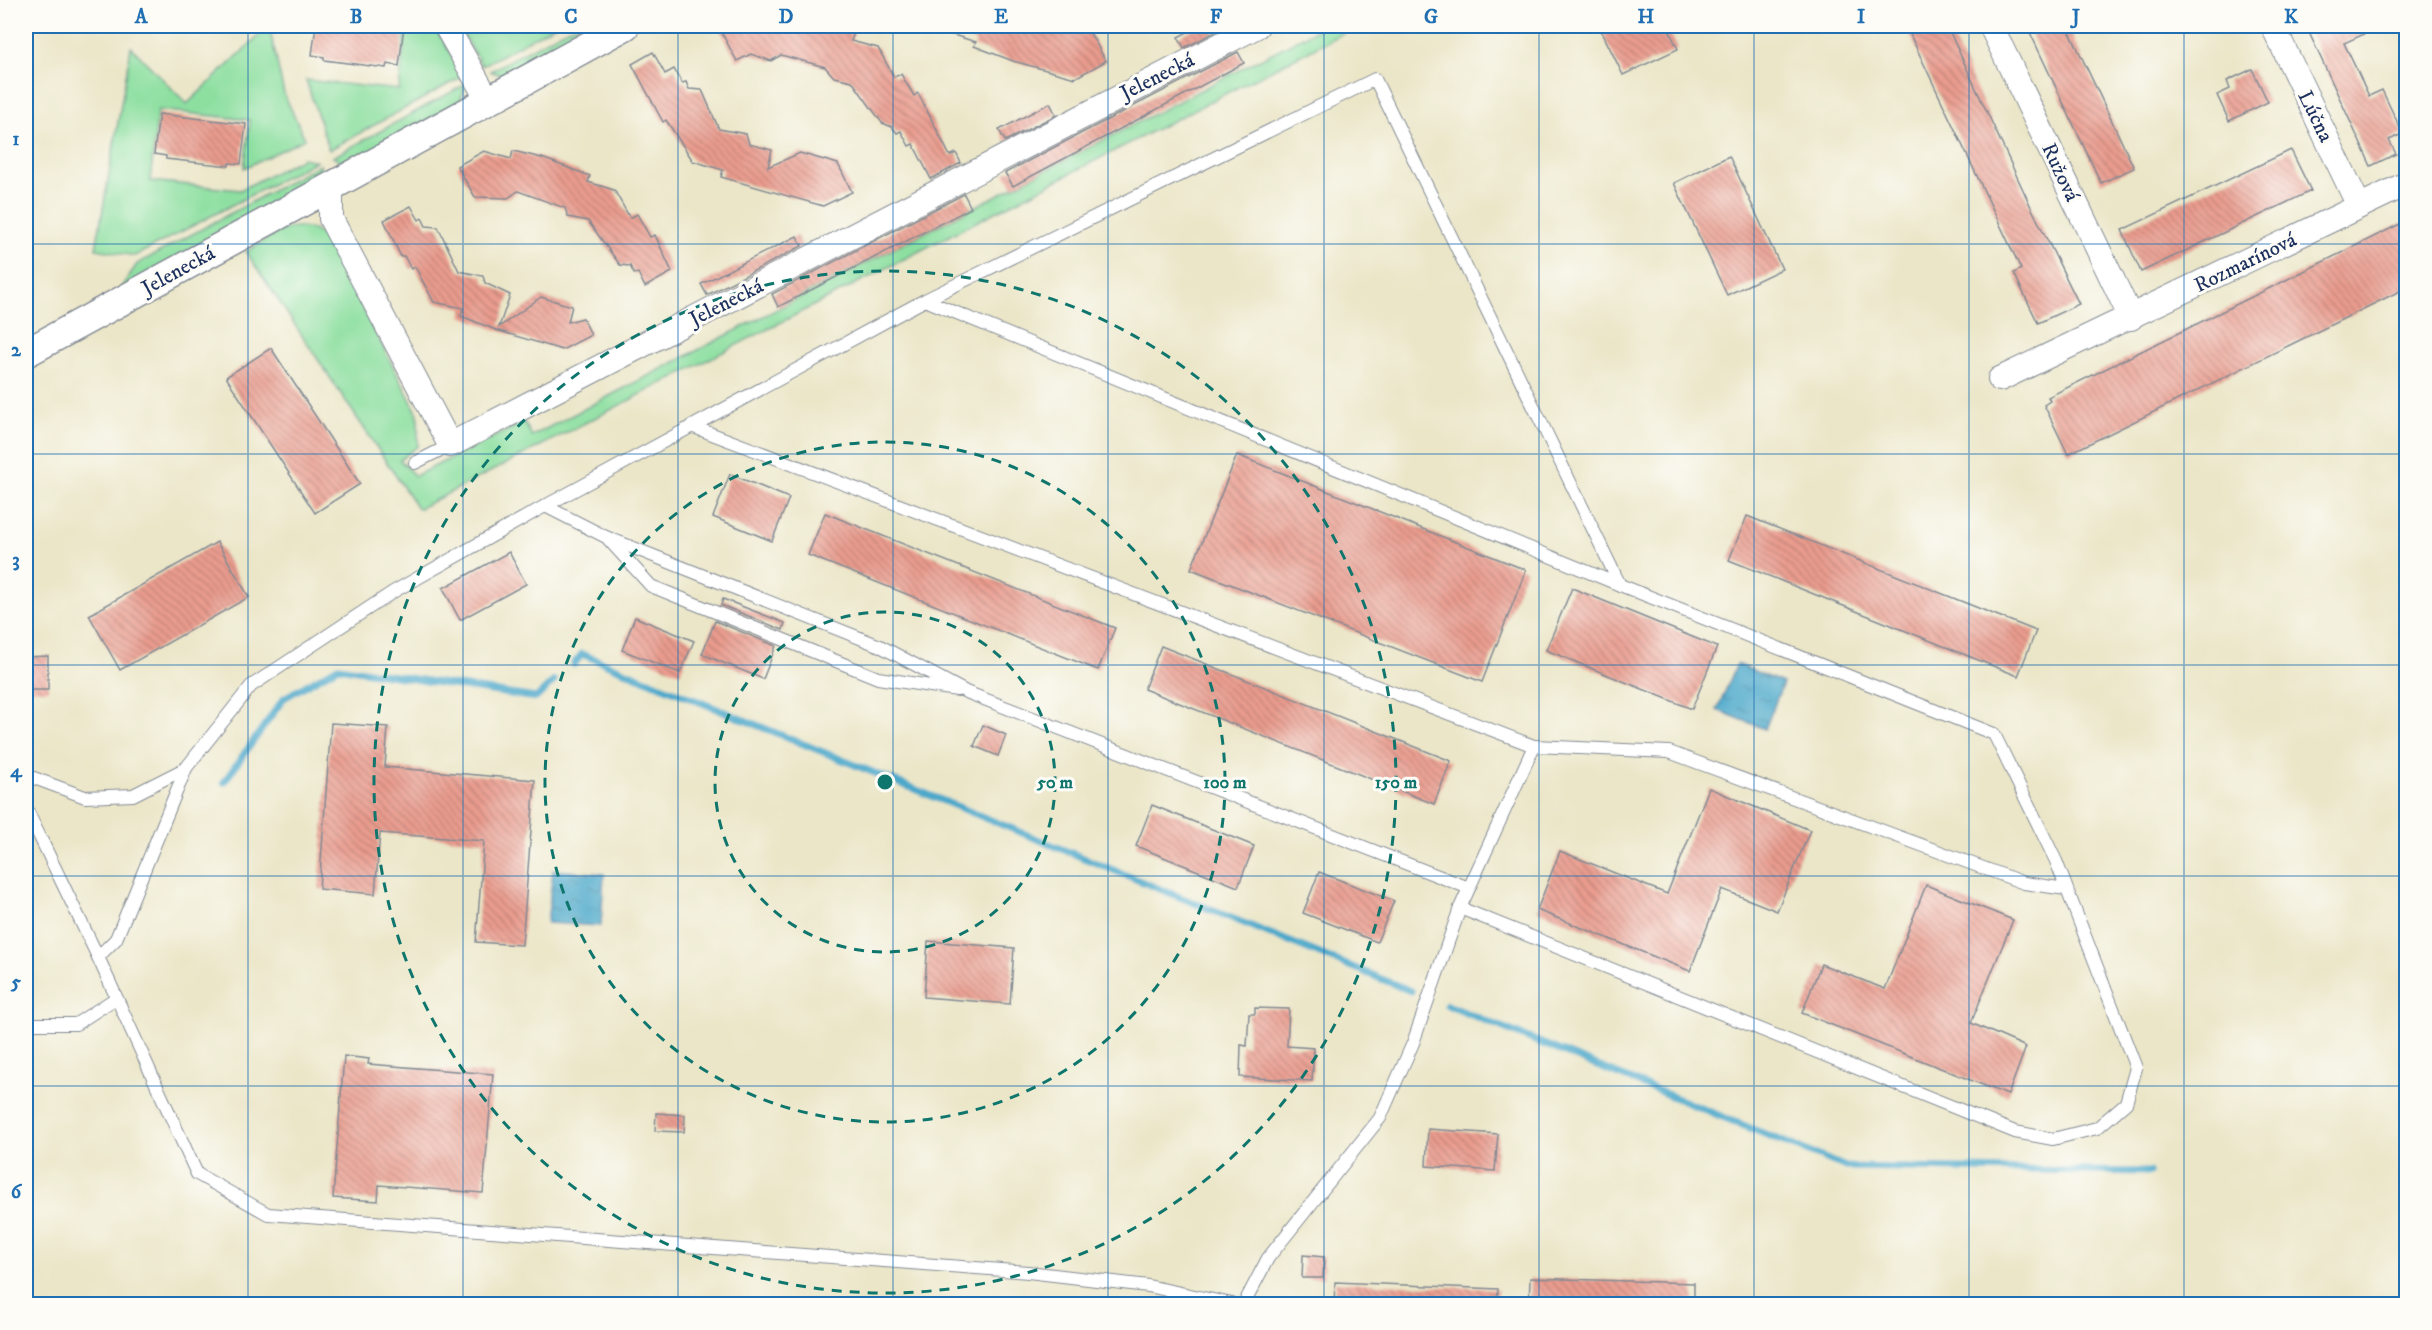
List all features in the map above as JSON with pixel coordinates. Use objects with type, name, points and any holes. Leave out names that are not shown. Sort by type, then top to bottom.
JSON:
[{"type":"street","points":[[446,26],[488,100]]},
{"type":"street","name":"Jelenecká","points":[[26,353],[625,26]]},
{"type":"street","name":"Jelenecká","points":[[450,445],[1257,26]]},
{"type":"street","name":"Ružová","points":[[1991,26],[2131,318]]},
{"type":"street","name":"Lúčna","points":[[2273,26],[2359,206]]},
{"type":"street","name":"Rozmarínová","points":[[2000,379],[2406,184]]},
{"type":"street","points":[[331,187],[331,219],[450,445]]},
{"type":"lane","points":[[98,957],[116,939],[186,768],[251,686],[393,592],[691,426],[925,300],[1375,79],[1620,585]]},
{"type":"lane","points":[[925,300],[1620,585],[1994,734],[2066,889],[2136,1068],[2126,1103],[2097,1128],[2053,1139],[2015,1132],[1460,908]]},
{"type":"lane","points":[[691,426],[1534,746],[1669,752],[2024,883],[2066,889]]},
{"type":"lane","points":[[415,463],[450,445]]},
{"type":"lane","points":[[545,506],[606,537],[880,646],[966,692],[1469,888]]},
{"type":"lane","points":[[606,537],[651,586],[878,678],[966,692]]},
{"type":"lane","points":[[1244,1305],[1268,1258],[1380,1118],[1413,1043],[1460,908],[1534,746]]},
{"type":"lane","points":[[26,776],[85,797],[133,795],[186,768]]},
{"type":"lane","points":[[26,808],[98,957],[197,1174],[268,1214],[1028,1272],[1148,1286],[1232,1305]]},
{"type":"lane","points":[[26,1024],[76,1024],[116,998]]},
{"type":"green space","points":[[269,26],[284,94],[305,139],[244,168],[250,120],[158,110],[150,181],[240,190],[303,158],[316,161],[135,256],[96,249],[131,47],[187,104]]},
{"type":"green space","points":[[406,26],[434,26],[464,76],[329,150],[306,80],[399,90]]},
{"type":"green space","points":[[458,26],[554,26],[482,66]]},
{"type":"green space","points":[[573,26],[601,26],[507,77],[490,71]]},
{"type":"green space","points":[[1324,26],[1357,26],[418,509],[246,252],[275,234],[294,227],[314,230],[325,237],[418,414],[418,446],[400,460],[415,476],[524,422],[532,436]]},
{"type":"green space","points":[[466,84],[460,102],[347,165],[333,157]]},
{"type":"green space","points":[[320,165],[322,177],[120,290],[137,264]]},
{"type":"water","points":[[1737,664],[1783,683],[1765,729],[1717,710]]},
{"type":"water","points":[[553,870],[604,874],[601,926],[547,923]]},
{"type":"building","points":[[316,26],[404,26],[399,66],[387,64],[386,68],[324,60],[324,57],[312,55]]},
{"type":"building","points":[[718,26],[827,26],[854,33],[851,41],[878,48],[894,77],[901,74],[914,96],[918,93],[950,156],[956,153],[961,163],[931,179],[913,144],[909,146],[901,131],[897,133],[892,127],[882,123],[852,81],[834,77],[825,67],[781,55],[771,61],[751,54],[737,61]]},
{"type":"building","points":[[938,26],[1065,26],[1090,33],[1106,61],[1075,78],[1013,61],[974,46],[976,42],[937,30]]},
{"type":"building","points":[[1199,26],[1225,27],[1184,48],[1178,37]]},
{"type":"building","points":[[1599,26],[1667,26],[1678,49],[1623,75]]},
{"type":"building","points":[[1906,26],[1947,26],[2079,304],[2038,323],[2014,273],[2021,269]]},
{"type":"building","points":[[2027,26],[2067,26],[2134,168],[2101,183]]},
{"type":"building","points":[[2306,26],[2382,26],[2344,43],[2369,96],[2382,90],[2403,134],[2389,140],[2396,154],[2371,166]]},
{"type":"building","points":[[653,52],[665,74],[674,69],[682,83],[686,82],[689,89],[702,90],[719,129],[746,134],[749,144],[772,150],[768,167],[800,153],[838,164],[852,192],[823,206],[721,177],[723,170],[693,161],[666,120],[663,122],[632,64]]},
{"type":"building","points":[[1238,52],[1244,63],[1013,186],[1005,173]]},
{"type":"building","points":[[2252,69],[2268,102],[2229,121],[2217,95],[2230,89],[2227,81]]},
{"type":"building","points":[[1050,103],[1056,115],[1005,141],[999,130]]},
{"type":"building","points":[[159,114],[246,124],[241,164],[229,163],[229,166],[166,159],[166,156],[154,154]]},
{"type":"building","points":[[2291,150],[2311,191],[2141,272],[2122,230]]},
{"type":"building","points":[[484,151],[511,159],[513,151],[542,158],[590,176],[588,182],[614,190],[630,218],[637,214],[650,237],[655,235],[672,272],[645,287],[638,273],[634,274],[630,266],[620,265],[588,221],[568,217],[565,208],[518,191],[508,198],[475,197],[457,166]]},
{"type":"building","points":[[1729,156],[1782,269],[1727,295],[1674,183]]},
{"type":"building","points":[[964,194],[971,208],[778,307],[772,294]]},
{"type":"building","points":[[411,206],[419,220],[422,218],[426,226],[438,227],[459,271],[483,276],[485,283],[510,295],[499,327],[541,297],[572,306],[568,322],[583,318],[591,335],[562,350],[496,330],[461,316],[463,308],[434,302],[415,267],[411,269],[404,256],[401,257],[384,220]]},
{"type":"building","points":[[2406,221],[2406,288],[2068,454],[2044,405],[2050,401],[2048,397]]},
{"type":"building","points":[[797,236],[802,246],[707,295],[701,284]]},
{"type":"building","points":[[271,348],[360,484],[315,513],[226,377]]},
{"type":"building","points":[[1237,455],[1526,570],[1482,682],[1191,569]]},
{"type":"building","points":[[730,474],[789,498],[772,541],[713,517]]},
{"type":"building","points":[[825,513],[1115,628],[1098,670],[808,555]]},
{"type":"building","points":[[1747,516],[2036,631],[2018,676],[1729,560]]},
{"type":"building","points":[[217,542],[249,597],[120,670],[89,615]]},
{"type":"building","points":[[509,552],[526,584],[460,620],[443,588]]},
{"type":"building","points":[[1572,588],[1717,647],[1692,709],[1546,650]]},
{"type":"building","points":[[723,599],[785,623],[783,630],[721,605]]},
{"type":"building","points":[[635,617],[694,641],[680,673],[622,650]]},
{"type":"building","points":[[715,621],[776,646],[763,679],[702,654]]},
{"type":"building","points":[[1161,646],[1451,761],[1434,804],[1144,689]]},
{"type":"building","points":[[48,656],[48,690],[26,690],[26,657]]},
{"type":"building","points":[[331,723],[388,727],[385,767],[535,780],[522,945],[476,942],[484,841],[380,833],[375,894],[319,889]]},
{"type":"building","points":[[983,725],[1006,735],[998,756],[974,746]]},
{"type":"building","points":[[1709,788],[1810,830],[1777,911],[1722,889],[1690,971],[1537,910],[1560,851],[1667,894]]},
{"type":"building","points":[[1152,805],[1254,846],[1238,887],[1136,846]]},
{"type":"building","points":[[1319,872],[1394,901],[1377,942],[1303,913]]},
{"type":"building","points":[[1926,885],[2013,920],[1971,1023],[2026,1047],[2008,1095],[1802,1013],[1821,964],[1885,989]]},
{"type":"building","points":[[928,941],[1014,948],[1010,1004],[924,997]]},
{"type":"building","points":[[1255,1008],[1289,1009],[1287,1046],[1314,1048],[1312,1081],[1240,1077],[1241,1045],[1247,1046],[1249,1014],[1255,1014]]},
{"type":"building","points":[[344,1056],[369,1059],[368,1064],[493,1074],[483,1193],[379,1185],[378,1201],[333,1198]]},
{"type":"building","points":[[656,1113],[685,1115],[684,1132],[655,1131]]},
{"type":"building","points":[[1428,1129],[1498,1134],[1495,1171],[1426,1166]]},
{"type":"building","points":[[1303,1255],[1324,1257],[1323,1278],[1302,1278]]},
{"type":"building","points":[[1530,1278],[1694,1283],[1694,1305],[1529,1305]]},
{"type":"building","points":[[1335,1282],[1498,1289],[1497,1305],[1334,1305]]},
{"type":"waterway","points":[[574,664],[582,654],[1411,991]]},
{"type":"waterway","points":[[224,782],[284,698],[338,667],[536,698],[554,681]]},
{"type":"waterway","points":[[1447,1005],[1846,1167],[2149,1172]]}]
